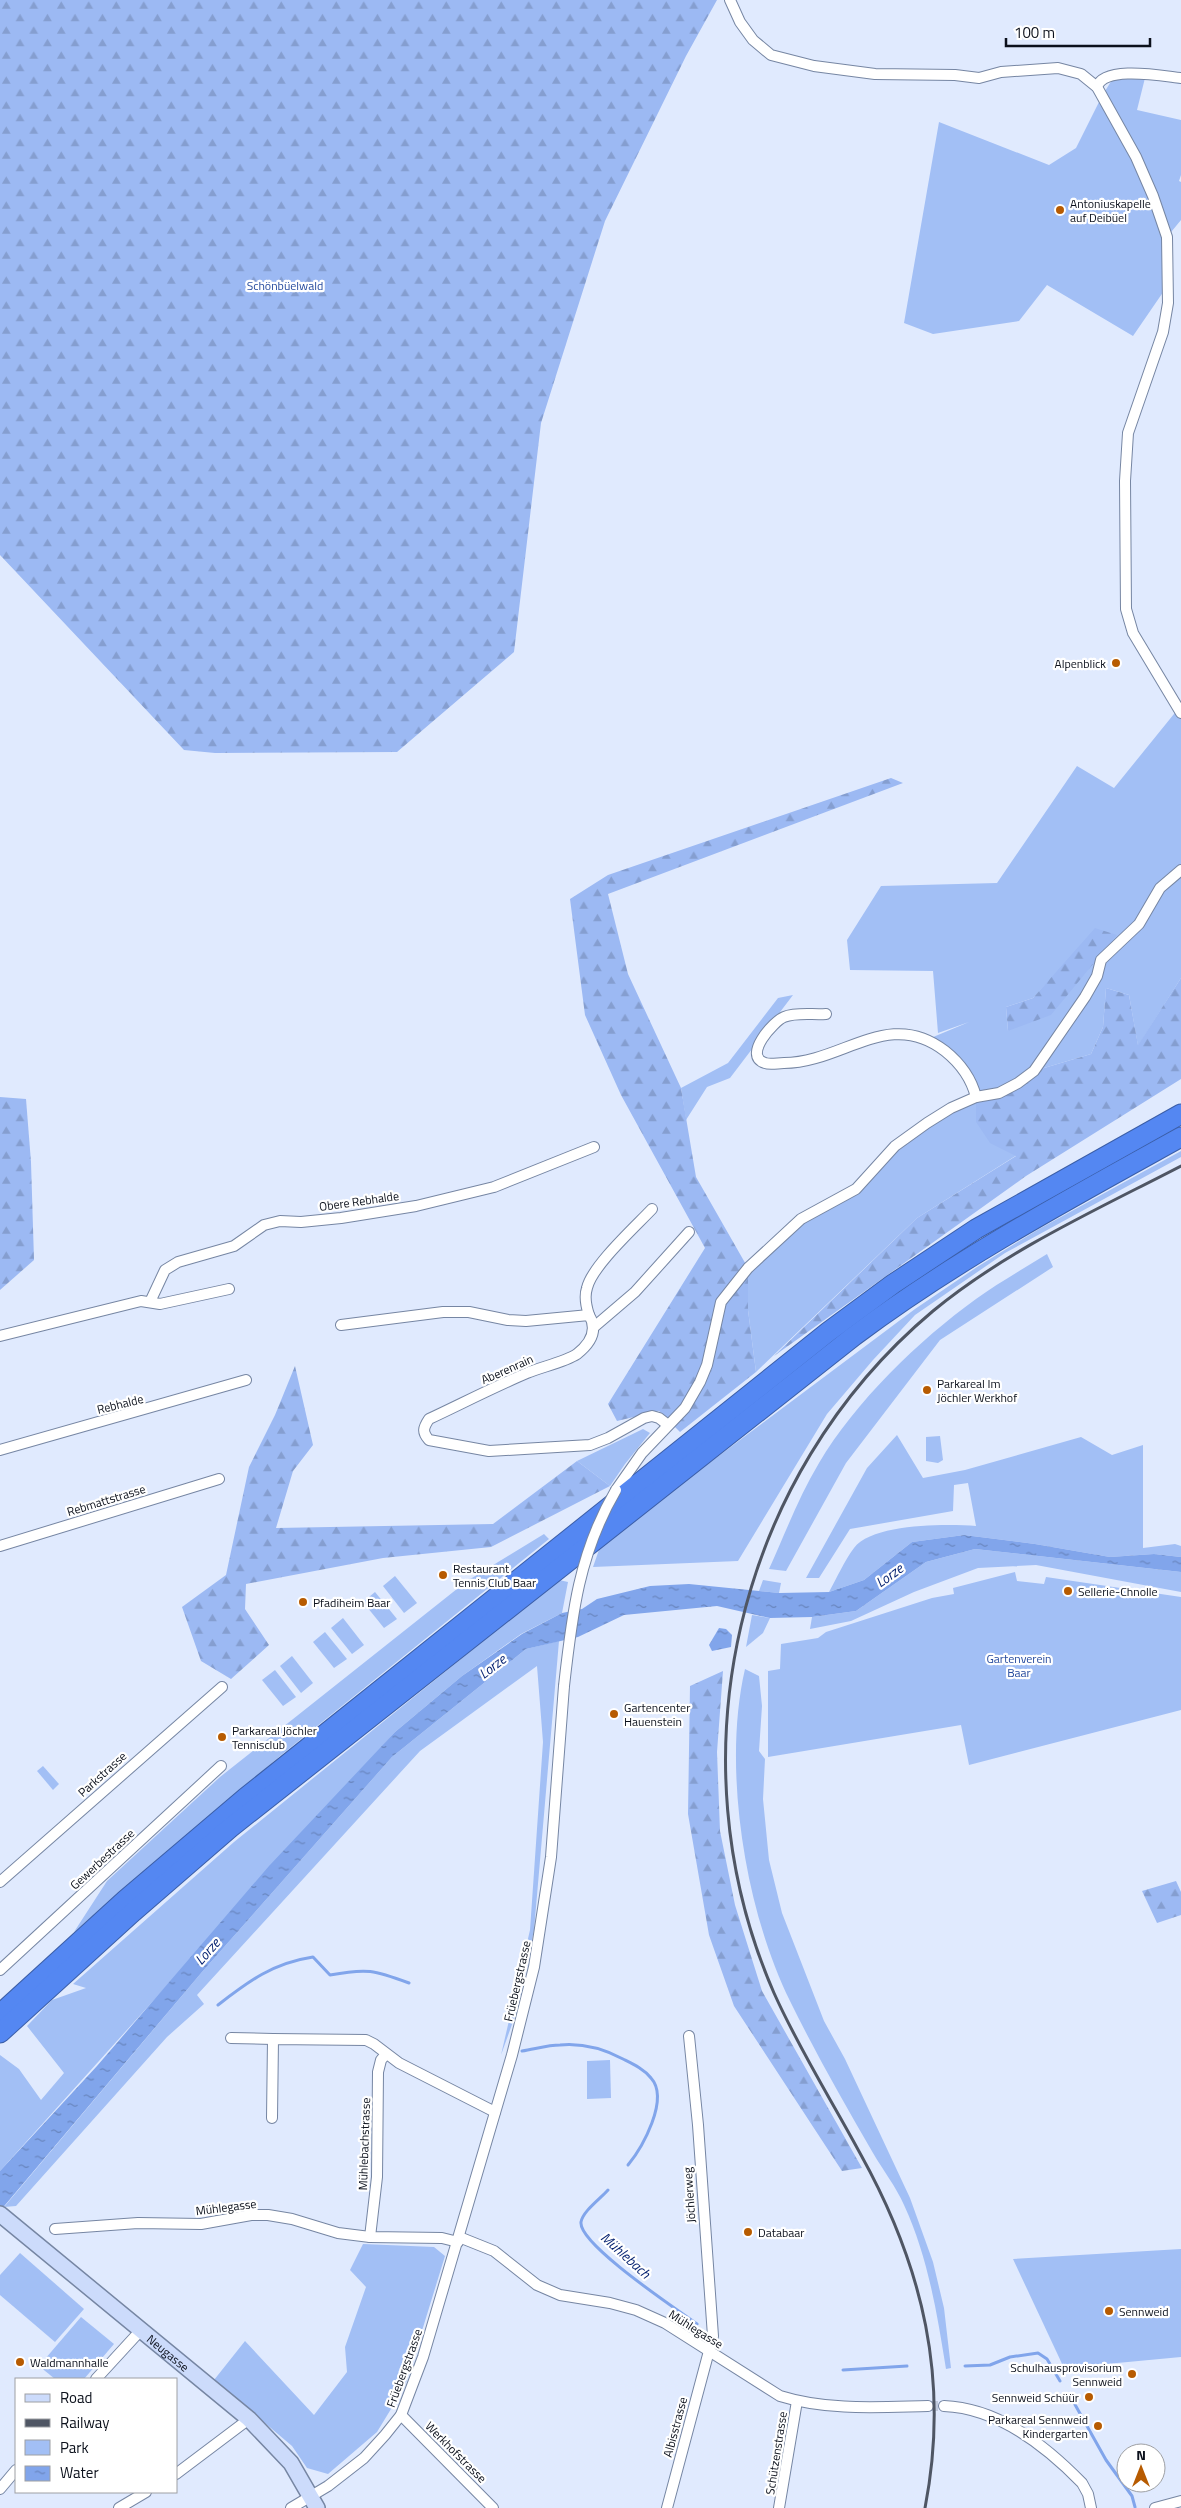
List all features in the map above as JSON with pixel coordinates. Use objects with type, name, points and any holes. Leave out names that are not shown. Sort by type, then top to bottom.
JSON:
[{"type":"highway","points":[[0,2014],[125,1900],[245,1798],[828,1332],[893,1284],[984,1224],[1181,1114]]},
{"type":"highway","points":[[0,2033],[133,1912],[246,1816],[847,1341],[909,1296],[987,1245],[1181,1137]]},
{"type":"street","points":[[730,0],[740,22],[754,40],[771,55],[814,66],[875,74],[955,75],[979,78],[1001,72],[1058,68],[1081,74],[1097,87],[1136,157],[1154,196],[1166,236],[1168,303],[1163,332],[1128,433],[1125,481],[1126,609],[1133,634],[1181,713]]},
{"type":"street","points":[[1097,87],[1099,81],[1109,75],[1152,75],[1181,78]]},
{"type":"street","name":"Früebergstrasse","points":[[291,2508],[314,2502],[328,2486],[364,2458],[401,2414],[423,2357],[459,2239],[522,2017],[543,1918],[551,1857],[564,1686],[576,1588],[592,1537],[616,1490],[656,1437],[685,1408],[700,1382],[707,1365],[721,1302],[748,1268],[801,1219],[856,1189],[895,1146],[951,1108],[976,1097],[999,1093],[1018,1083],[1034,1071],[1086,997],[1097,976],[1101,960],[1139,924],[1160,888],[1181,870]]},
{"type":"street","points":[[826,1014],[791,1016],[780,1020],[760,1041],[756,1051],[758,1058],[766,1064],[807,1062],[884,1034],[894,1033],[916,1036],[940,1047],[954,1058],[973,1084],[976,1097]]},
{"type":"street","name":"Obere Rebhalde","points":[[150,1302],[165,1270],[178,1262],[234,1246],[264,1225],[280,1221],[301,1222],[341,1218],[416,1206],[494,1187],[594,1147]]},
{"type":"street","points":[[652,1209],[594,1272],[587,1288],[585,1305],[594,1327],[635,1292],[689,1232]]},
{"type":"street","points":[[0,1336],[141,1301],[160,1304],[229,1289]]},
{"type":"street","points":[[341,1324],[443,1312],[469,1312],[508,1320],[526,1321],[589,1315]]},
{"type":"street","name":"Aberenrain","points":[[594,1327],[587,1343],[576,1354],[527,1373],[429,1419],[424,1427],[424,1434],[429,1440],[488,1451],[590,1445],[608,1438],[644,1418],[652,1416],[660,1418],[668,1425]]},
{"type":"street","name":"Rebhalde","points":[[0,1450],[246,1380]]},
{"type":"street","name":"Rebmattstrasse","points":[[0,1546],[219,1479]]},
{"type":"street","name":"Parkstrasse","points":[[0,1882],[222,1687]]},
{"type":"street","name":"Gewerbestrasse","points":[[0,1970],[220,1766]]},
{"type":"street","name":"Jöchlerweg","points":[[689,2036],[712,2318],[713,2336],[708,2352]]},
{"type":"street","points":[[230,2038],[366,2040],[399,2063],[495,2112]]},
{"type":"street","points":[[272,2118],[273,2039]]},
{"type":"street","name":"Mühlebachstrasse","points":[[370,2237],[377,2177],[378,2072],[381,2060],[386,2054]]},
{"type":"street","name":"Neugasse","points":[[2,2215],[249,2419],[290,2463],[314,2502]]},
{"type":"street","name":"Mühlegasse","points":[[55,2228],[138,2223],[202,2224],[251,2215],[268,2215],[292,2219],[338,2233],[370,2237],[459,2239],[494,2251],[537,2285],[560,2295],[610,2303],[636,2310],[665,2323],[764,2387],[797,2402],[856,2408],[928,2406]]},
{"type":"street","points":[[97,2378],[141,2330]]},
{"type":"street","name":"Albisstrasse","points":[[668,2508],[708,2352]]},
{"type":"street","name":"Schützenstrasse","points":[[779,2508],[797,2402]]},
{"type":"street","points":[[944,2406],[976,2411],[1008,2424],[1023,2434],[1082,2483],[1088,2494],[1091,2508]]},
{"type":"street","name":"Werkhofstrasse","points":[[401,2414],[493,2508]]},
{"type":"street","points":[[178,2472],[249,2419]]},
{"type":"street","points":[[0,2490],[15,2471]]},
{"type":"street","points":[[119,2508],[144,2493]]},
{"type":"street","points":[[1155,2508],[1181,2501]]},
{"type":"green space","name":"Schönbüelwald","points":[[0,0],[717,0],[686,56],[605,221],[541,423],[514,652],[397,752],[215,753],[184,750],[0,555]]},
{"type":"green space","points":[[1115,75],[1181,78],[1181,84],[1145,78],[1137,110],[1181,120],[1181,175],[1179,181],[1181,182],[1181,220],[1167,237],[1168,285],[1133,336],[1047,285],[1019,321],[933,334],[904,323],[939,122],[1049,165],[1076,148],[1102,96]]},
{"type":"green space","points":[[1178,709],[1181,713],[1181,978],[1138,1046],[1129,995],[1106,988],[1103,1027],[1091,1054],[1034,1071],[1017,1155],[917,1218],[756,1372],[748,1310],[748,1268],[787,1232],[837,1201],[884,1156],[976,1097],[964,1069],[926,1040],[969,1022],[938,1033],[933,971],[850,970],[847,940],[881,886],[997,883],[1077,766],[1114,788]],"holes":[[[1061,968],[1008,1031],[1006,1007],[1033,998]]]},
{"type":"green space","points":[[891,778],[903,783],[608,894],[628,974],[681,1088],[696,1177],[748,1268],[748,1310],[756,1372],[680,1432],[659,1411],[617,1421],[608,1404],[705,1248],[621,1095],[585,1015],[570,899],[608,875]]},
{"type":"green space","points":[[1095,928],[1117,935],[1051,1015],[1008,1031],[1006,1007],[1033,998]]},
{"type":"green space","points":[[1181,978],[1181,1079],[1026,1176],[774,1356],[917,1218],[1016,1156],[990,1143],[976,1122],[976,1097],[999,1093],[1034,1071],[1091,1054],[1103,1027],[1106,988],[1129,995],[1138,1045]]},
{"type":"green space","points":[[793,995],[730,1078],[707,1087],[686,1120],[681,1088],[728,1063],[778,998]]},
{"type":"green space","points":[[0,1097],[26,1099],[31,1162],[34,1260],[0,1290]]},
{"type":"green space","points":[[1181,1151],[1181,1157],[1005,1253],[915,1315],[827,1414],[738,1561],[593,1567],[601,1544],[915,1309],[977,1267],[1039,1229]]},
{"type":"green space","points":[[1047,1254],[1053,1267],[940,1340],[846,1463],[786,1571],[769,1569],[819,1463],[834,1440],[869,1395],[932,1333],[954,1315],[993,1287]]},
{"type":"green space","points":[[295,1366],[313,1445],[293,1471],[276,1528],[493,1524],[577,1461],[610,1486],[491,1547],[383,1558],[246,1584],[245,1609],[269,1645],[231,1679],[201,1661],[182,1607],[226,1575],[249,1467],[275,1415]]},
{"type":"green space","points":[[643,1429],[650,1433],[610,1486],[577,1461]]},
{"type":"green space","points":[[897,1435],[923,1478],[965,1470],[1081,1437],[1112,1455],[1143,1445],[1143,1548],[1175,1544],[1181,1546],[1181,1557],[1154,1554],[1110,1557],[1035,1544],[964,1535],[912,1542],[864,1580],[829,1592],[854,1548],[864,1540],[877,1534],[930,1525],[976,1526],[968,1483],[954,1485],[953,1511],[850,1529],[819,1578],[806,1578],[867,1468]]},
{"type":"green space","points":[[940,1436],[943,1460],[938,1463],[926,1461],[926,1437]]},
{"type":"green space","points":[[544,1534],[549,1539],[280,1756],[74,1932],[107,1881],[220,1777],[467,1581]]},
{"type":"green space","points":[[975,1549],[1181,1572],[1181,1592],[1036,1565],[978,1568],[914,1592],[851,1621],[810,1629],[812,1617],[856,1611],[926,1562]]},
{"type":"green space","name":"Gartenverein Baar","points":[[1015,1572],[1017,1581],[1044,1584],[1046,1577],[1181,1597],[1181,1710],[969,1765],[961,1725],[768,1757],[768,1671],[780,1669],[781,1644],[818,1638],[826,1632],[932,1598],[954,1594],[953,1588]]},
{"type":"green space","points":[[395,1576],[417,1603],[404,1613],[383,1586]]},
{"type":"green space","points":[[559,1580],[568,1582],[562,1613],[521,1634],[462,1676],[395,1732],[0,2171],[0,2055],[19,2069],[41,2100],[64,2073],[27,2026],[52,2000],[86,1988],[73,1984],[234,1842]]},
{"type":"green space","points":[[763,1580],[781,1583],[779,1593],[759,1591]]},
{"type":"green space","points":[[375,1592],[397,1619],[384,1628],[363,1602]]},
{"type":"green space","points":[[752,1615],[770,1618],[763,1633],[746,1647]]},
{"type":"green space","points":[[343,1618],[364,1645],[352,1654],[331,1628]]},
{"type":"green space","points":[[325,1632],[347,1659],[334,1668],[313,1642]]},
{"type":"green space","points":[[559,1641],[534,1930],[515,2016],[501,2055],[530,1930],[543,1742],[537,1666],[420,1751],[197,1995],[204,2004],[167,2037],[16,2206],[4,2207],[202,1972],[392,1757],[526,1649]]},
{"type":"green space","points":[[292,1656],[313,1683],[301,1693],[280,1666]]},
{"type":"green space","points":[[745,1669],[759,1676],[762,1706],[759,1751],[765,1759],[763,1799],[769,1860],[782,1913],[824,2021],[845,2059],[910,2198],[933,2262],[944,2308],[951,2368],[946,2369],[935,2306],[925,2265],[904,2205],[841,2096],[790,2001],[774,1965],[761,1925],[750,1882],[737,1794],[736,1750],[738,1708]]},
{"type":"green space","points":[[275,1670],[296,1697],[283,1706],[262,1680]]},
{"type":"green space","points":[[723,1671],[717,1752],[720,1831],[735,1905],[762,1991],[862,2168],[842,2171],[734,2006],[709,1935],[688,1814],[690,1686]]},
{"type":"green space","points":[[43,1766],[59,1784],[53,1790],[37,1771]]},
{"type":"green space","points":[[1176,1881],[1181,1892],[1181,1915],[1157,1923],[1142,1891]]},
{"type":"green space","points":[[610,2060],[611,2098],[587,2099],[587,2061]]},
{"type":"green space","points":[[363,2244],[434,2247],[445,2256],[405,2386],[377,2432],[328,2474],[307,2468],[292,2446],[214,2380],[245,2341],[314,2415],[347,2372],[345,2347],[366,2287],[350,2270]]},
{"type":"green space","name":"Sennweid","points":[[1181,2249],[1181,2357],[1064,2368],[1013,2259]]},
{"type":"green space","points":[[20,2253],[84,2309],[55,2342],[0,2295],[0,2275]]},
{"type":"green space","points":[[81,2317],[114,2344],[85,2378],[54,2378],[39,2366]]},
{"type":"water","name":"Lorze","points":[[964,1535],[1035,1544],[1110,1557],[1154,1554],[1181,1557],[1181,1572],[975,1549],[926,1562],[856,1611],[812,1617],[770,1618],[717,1606],[624,1615],[578,1637],[526,1649],[392,1757],[202,1972],[0,2211],[0,2171],[97,2066],[269,1866],[395,1732],[462,1676],[522,1634],[562,1613],[582,1609],[597,1599],[650,1586],[689,1584],[779,1593],[829,1592],[864,1580],[912,1542]]},
{"type":"water","points":[[719,1628],[726,1629],[732,1635],[731,1647],[712,1651],[709,1645]]},
{"type":"waterway","name":"Mühlebach","points":[[218,2005],[262,1974],[274,1968],[313,1957],[330,1975],[362,1971],[387,1975],[409,1983]]},
{"type":"waterway","name":"Mühlebach","points":[[522,2051],[555,2045],[584,2046],[616,2055],[638,2067],[651,2078],[656,2087],[656,2110],[646,2136],[628,2165]]},
{"type":"waterway","name":"Mühlebach","points":[[608,2190],[588,2209],[582,2218],[581,2222],[584,2232],[611,2260],[697,2324]]},
{"type":"waterway","name":"Mühlebach","points":[[965,2366],[990,2365],[1010,2357],[1038,2353],[1047,2359],[1060,2381]]},
{"type":"waterway","name":"Mühlebach","points":[[843,2370],[907,2366]]},
{"type":"waterway","name":"Mühlebach","points":[[1073,2401],[1106,2460],[1132,2496],[1135,2507]]},
{"type":"tunnel","points":[[928,2406],[944,2406]]},
{"type":"railway","points":[[925,2508],[932,2461],[934,2415],[932,2370],[926,2326],[915,2282],[901,2239],[883,2197],[794,2034],[774,1993],[743,1903],[728,1810],[727,1717],[741,1626],[769,1537],[811,1454],[865,1378],[933,1311],[961,1289],[1053,1232],[1181,1166]]},
{"type":"place","name":"Antoniuskapelle auf Deibüel","points":[[1060,210]]},
{"type":"place","name":"Alpenblick","points":[[1116,663]]},
{"type":"place","name":"Parkareal Im Jöchler Werkhof","points":[[927,1390]]},
{"type":"place","name":"Restaurant Tennis Club Baar","points":[[443,1575]]},
{"type":"place","name":"Sellerie-Chnolle","points":[[1068,1591]]},
{"type":"place","name":"Pfadiheim Baar","points":[[303,1602]]},
{"type":"place","name":"Gartencenter Hauenstein","points":[[614,1714]]},
{"type":"place","name":"Parkareal Jöchler Tennisclub","points":[[222,1737]]},
{"type":"place","name":"Databaar","points":[[748,2232]]},
{"type":"place","name":"Sennweid","points":[[1109,2311]]},
{"type":"place","name":"Waldmannhalle","points":[[20,2362]]},
{"type":"place","name":"Schulhausprovisorium Sennweid","points":[[1132,2374]]},
{"type":"place","name":"Sennweid Schüür","points":[[1089,2397]]},
{"type":"place","name":"Parkareal Sennweid Kindergarten","points":[[1098,2426]]}]
